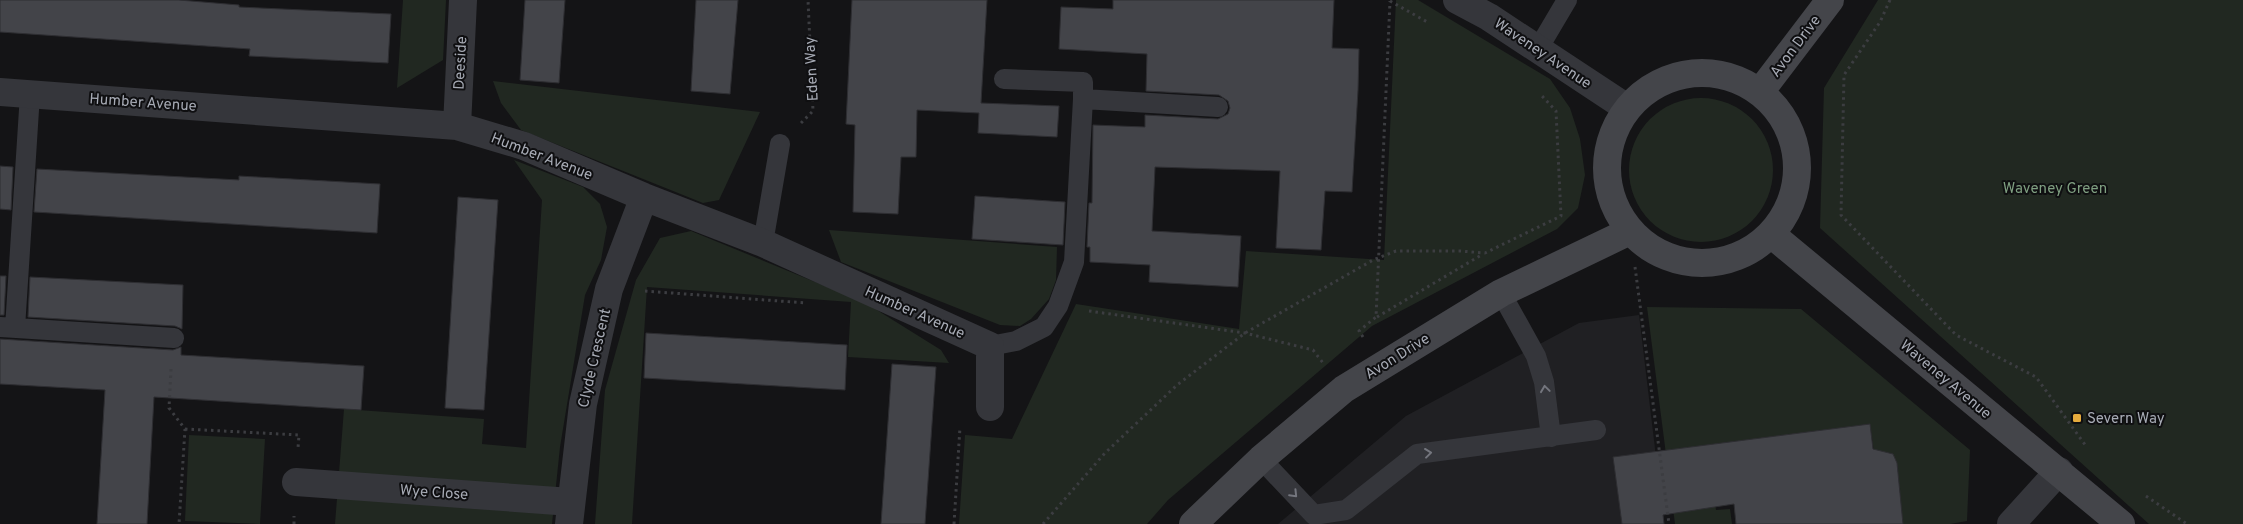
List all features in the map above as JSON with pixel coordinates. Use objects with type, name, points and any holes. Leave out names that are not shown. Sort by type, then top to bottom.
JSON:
[{"type":"street","name":"Deeside","points":[[457,126],[463,0]]},
{"type":"street","name":"Waveney Avenue","points":[[1458,0],[1489,16],[1627,108]]},
{"type":"street","name":"Avon Drive","points":[[1760,92],[1830,0]]},
{"type":"street","points":[[1705,72],[1727,76],[1735,78],[1760,92],[1782,116],[1795,145],[1796,153],[1797,177],[1789,208],[1771,234],[1746,253],[1716,262],[1685,262],[1655,251],[1630,232],[1613,203],[1606,170],[1611,138],[1627,108],[1649,88],[1676,75],[1705,72]]},
{"type":"street","name":"Humber Avenue","points":[[0,92],[457,126],[524,146],[644,197],[763,244],[990,346]]},
{"type":"street","name":"Clyde Crescent","points":[[570,513],[583,404],[610,289],[644,197]]},
{"type":"street","name":"Avon Drive","points":[[1193,524],[1260,458],[1344,389],[1501,293],[1630,232]]},
{"type":"street","name":"Waveney Avenue","points":[[1771,234],[2121,524]]},
{"type":"street","points":[[990,346],[990,407]]},
{"type":"street","points":[[2012,524],[2058,471]]},
{"type":"street","name":"Wye Close","points":[[296,482],[570,513]]},
{"type":"lane","points":[[1538,49],[1567,0]]},
{"type":"lane","points":[[990,346],[1016,341],[1044,327],[1058,306],[1074,262],[1083,100],[1083,82],[1004,78]]},
{"type":"lane","points":[[30,94],[7,328],[174,338]]},
{"type":"lane","points":[[1083,100],[1218,107]]},
{"type":"lane","points":[[763,244],[780,144]]},
{"type":"lane","points":[[1501,293],[1536,356],[1544,382],[1551,437]]},
{"type":"lane","points":[[1260,458],[1314,515],[1346,510],[1417,454],[1596,430]]},
{"type":"path","name":"Eden Way","points":[[780,144],[813,111],[808,0]]},
{"type":"path","points":[[1376,317],[1390,0],[1432,24]]},
{"type":"path","points":[[1890,0],[1880,22],[1844,75],[1841,215],[1956,335],[2036,377],[2087,448]]},
{"type":"path","points":[[1381,365],[1359,330],[1376,317],[1485,253],[1561,216],[1556,111],[1536,90]]},
{"type":"path","points":[[1630,232],[1669,524]]},
{"type":"path","points":[[1043,524],[1112,446],[1177,385],[1244,333],[1378,258],[1396,251],[1460,250],[1485,253]]},
{"type":"path","points":[[610,289],[808,303]]},
{"type":"path","points":[[1058,306],[1244,333],[1313,350],[1344,389]]},
{"type":"path","points":[[174,338],[169,408],[185,429],[179,524]]},
{"type":"path","points":[[185,429],[299,435],[294,524]]},
{"type":"path","points":[[2144,495],[2187,524]]},
{"type":"shaded area","points":[[1639,315],[1664,524],[1278,524],[1406,416],[1579,323]]},
{"type":"green space","points":[[403,0],[446,0],[443,60],[397,88]]},
{"type":"green space","points":[[1396,0],[1418,0],[1550,79],[1570,108],[1580,139],[1585,175],[1578,208],[1557,229],[1372,326],[1168,500],[1147,524],[959,524],[965,435],[1012,439],[1076,304],[1239,329],[1246,251],[1384,260]]},
{"type":"green space","name":"Waveney Green","points":[[1878,0],[2243,0],[2243,524],[2149,524],[1820,228],[1824,88]]},
{"type":"green space","points":[[493,81],[760,112],[719,200],[703,203],[521,130],[501,103]]},
{"type":"green space","points":[[1701,98],[1728,104],[1741,110],[1752,119],[1761,130],[1767,143],[1773,170],[1767,197],[1761,210],[1752,221],[1741,230],[1728,236],[1701,242],[1674,236],[1661,230],[1650,221],[1641,210],[1635,197],[1629,170],[1635,143],[1641,130],[1650,119],[1661,110],[1674,104]]},
{"type":"green space","points":[[514,160],[583,187],[600,204],[607,227],[601,260],[585,295],[560,447],[552,524],[335,524],[344,409],[484,419],[482,444],[526,448],[542,200]]},
{"type":"green space","points":[[829,230],[1057,247],[1056,280],[1049,299],[1031,319],[1020,326],[1000,325],[841,262]]},
{"type":"green space","points":[[691,231],[864,302],[941,350],[949,363],[848,357],[851,302],[647,287],[632,524],[595,524],[605,390],[636,280],[660,238]]},
{"type":"green space","points":[[1647,307],[1801,309],[1970,450],[1967,521],[1950,524],[1903,524],[1897,463],[1890,453],[1874,452],[1870,424],[1708,445],[1716,510],[1730,509],[1732,524],[1675,524]]},
{"type":"green space","points":[[189,435],[265,439],[260,524],[185,521]]},
{"type":"building","points":[[0,0],[179,0],[239,5],[239,7],[391,14],[388,63],[249,56],[250,49],[0,32]]},
{"type":"building","points":[[525,0],[565,0],[559,83],[520,80]]},
{"type":"building","points":[[696,0],[738,0],[730,94],[691,91]]},
{"type":"building","points":[[852,0],[987,0],[981,103],[1059,106],[1057,137],[978,133],[979,113],[917,110],[916,157],[901,157],[898,214],[853,212],[855,125],[846,124]]},
{"type":"building","points":[[1113,0],[1334,0],[1332,48],[1359,49],[1358,90],[1352,192],[1325,191],[1321,250],[1276,248],[1280,171],[1155,167],[1152,231],[1241,236],[1238,287],[1149,282],[1150,265],[1090,262],[1090,247],[1087,247],[1089,203],[1092,203],[1093,125],[1145,127],[1145,115],[1218,119],[1228,114],[1230,108],[1228,101],[1219,95],[1146,91],[1147,54],[1059,49],[1061,7],[1113,9]]},
{"type":"building","points":[[0,166],[13,167],[11,210],[0,209]]},
{"type":"building","points":[[37,169],[239,180],[239,176],[380,184],[377,233],[34,212]]},
{"type":"building","points":[[975,196],[1065,202],[1063,245],[972,239]]},
{"type":"building","points":[[458,197],[498,200],[484,410],[445,408]]},
{"type":"building","points":[[0,276],[6,276],[4,315],[0,315]]},
{"type":"building","points":[[30,277],[183,285],[182,329],[175,326],[28,317]]},
{"type":"building","points":[[646,333],[847,345],[845,390],[644,378]]},
{"type":"building","points":[[0,339],[173,350],[181,347],[181,355],[364,366],[361,410],[154,397],[147,524],[97,524],[105,390],[0,384]]},
{"type":"building","points":[[892,364],[936,367],[925,524],[881,524]]},
{"type":"building","points":[[1870,424],[1873,449],[1893,454],[1897,463],[1903,524],[1736,524],[1734,504],[1663,515],[1664,524],[1622,524],[1613,457]]},
{"type":"place","name":"Severn Way","points":[[2077,418]]}]
